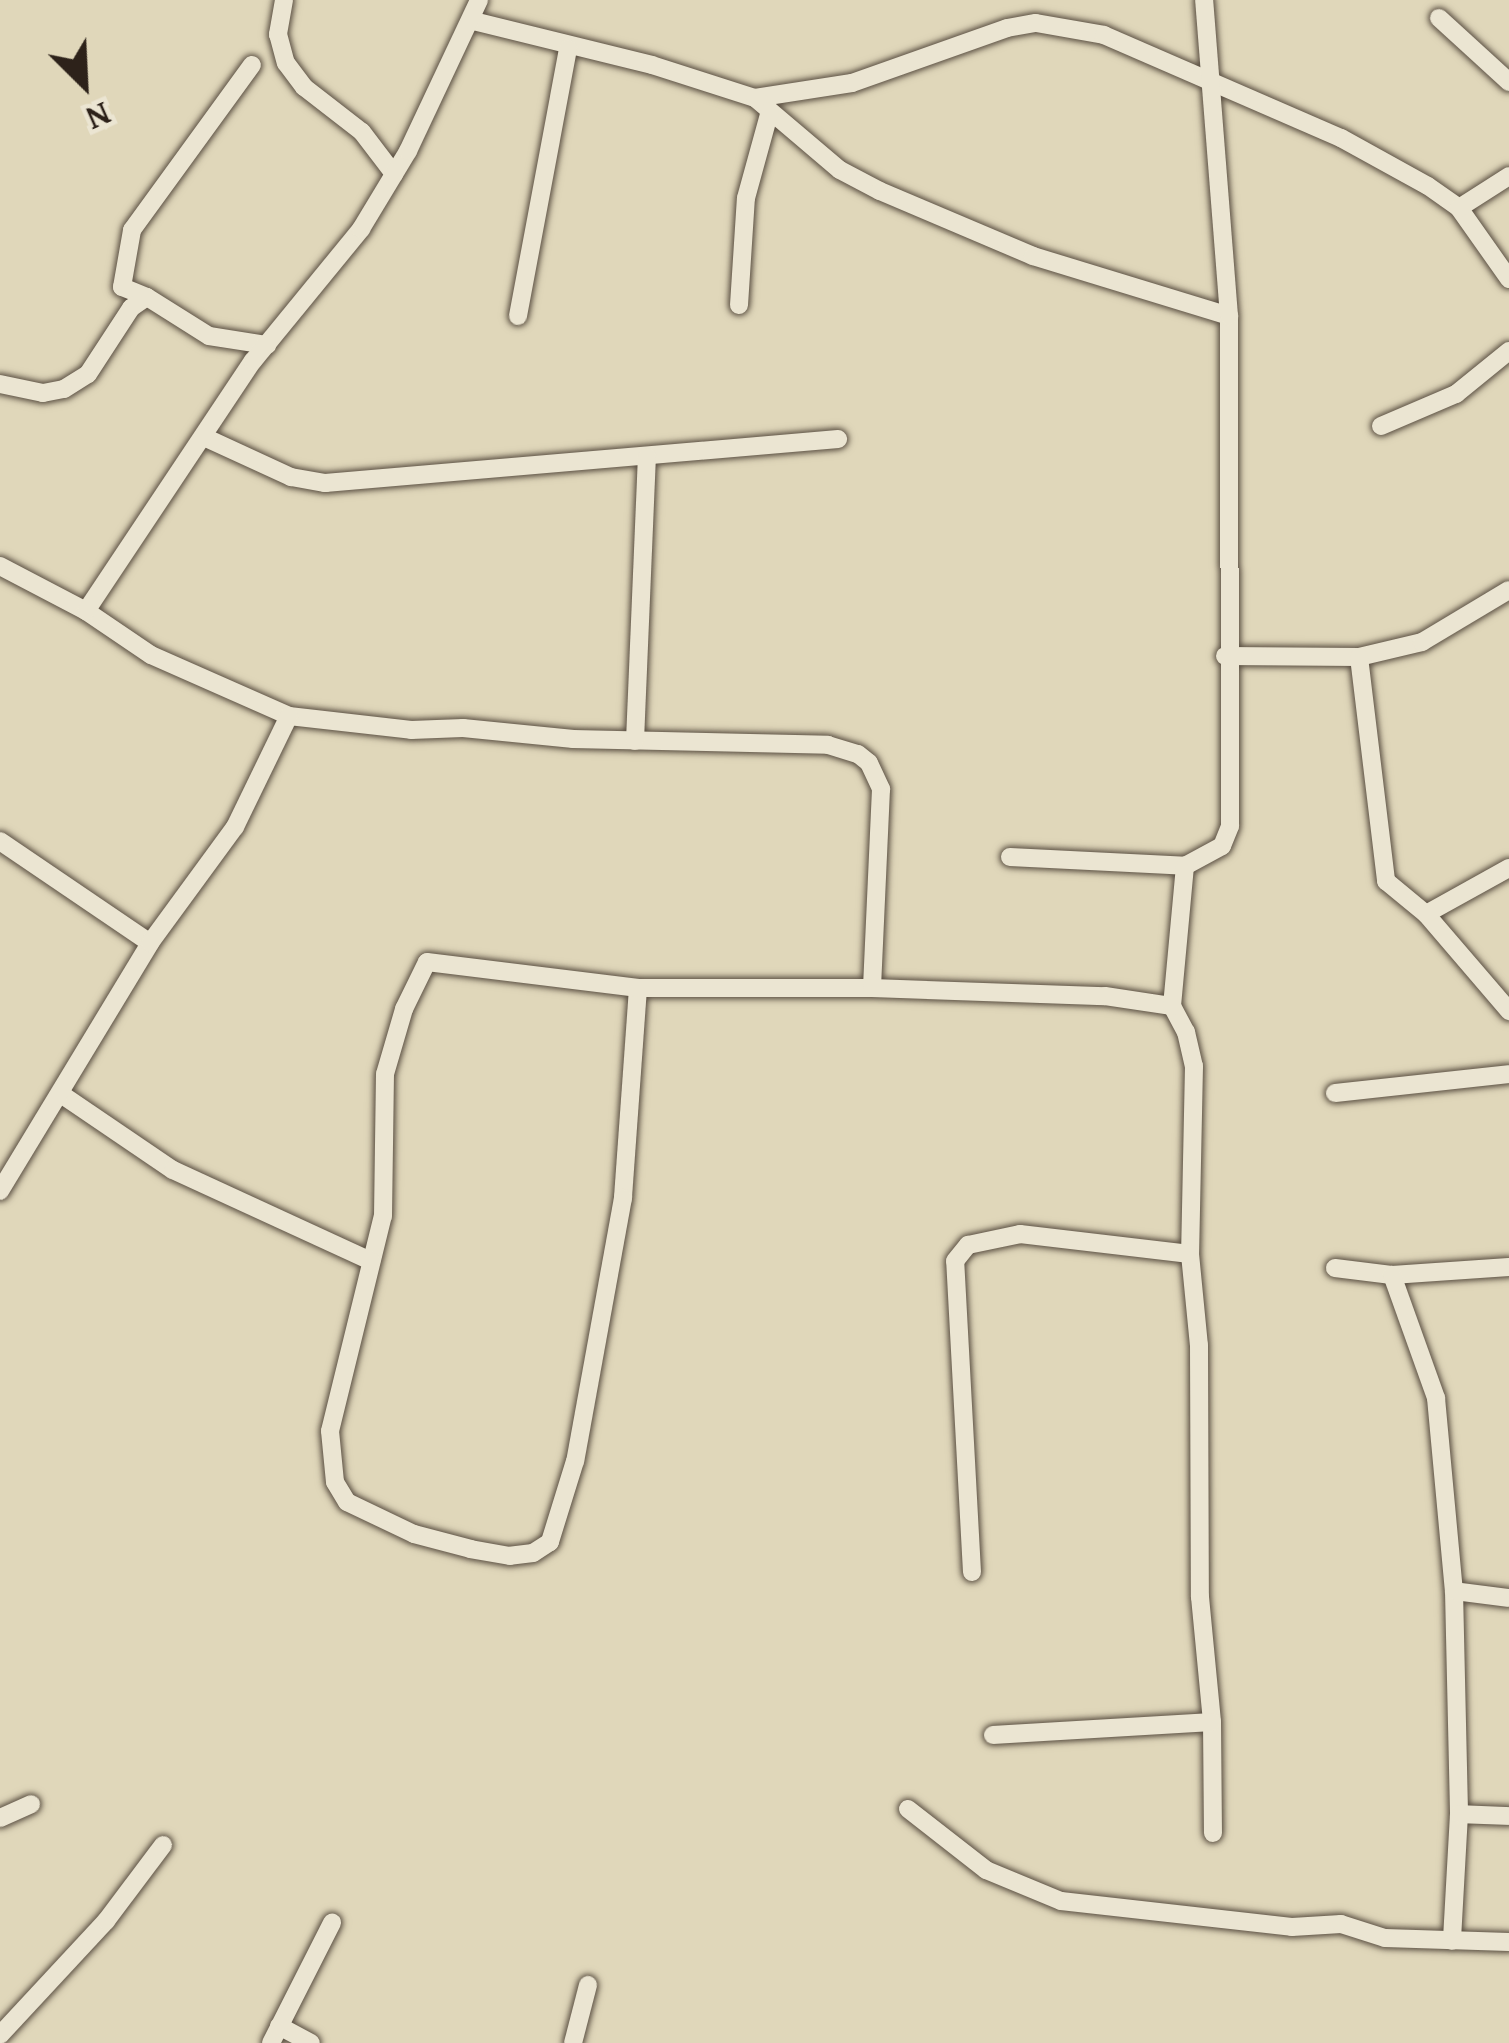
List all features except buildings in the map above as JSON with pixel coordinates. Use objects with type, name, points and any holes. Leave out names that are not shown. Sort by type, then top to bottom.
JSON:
[{"type":"street","points":[[284,0],[278,34],[286,63],[304,87],[362,132],[394,174]]},
{"type":"street","points":[[86,611],[267,345],[361,229],[473,21],[479,0]]},
{"type":"street","points":[[1010,856],[1185,866],[1222,846],[1230,826],[1225,656],[1229,316],[1204,0]]},
{"type":"street","points":[[1439,18],[1509,82]]},
{"type":"street","points":[[473,21],[568,49],[652,65],[763,105],[840,170],[944,220],[1116,285],[1229,316]]},
{"type":"street","points":[[763,105],[852,83],[1036,23],[1104,35],[1172,59],[1211,85],[1341,138],[1459,208],[1509,279]]},
{"type":"street","points":[[518,316],[568,49]]},
{"type":"street","points":[[251,65],[132,230],[122,287],[209,336],[267,345]]},
{"type":"street","points":[[739,305],[746,198],[763,105]]},
{"type":"street","points":[[1459,208],[1509,176]]},
{"type":"street","points":[[0,384],[44,393],[64,389],[88,374],[131,308],[147,297]]},
{"type":"street","points":[[1381,426],[1456,394],[1509,351]]},
{"type":"street","points":[[204,437],[291,477],[325,483],[838,439]]},
{"type":"street","points":[[634,741],[647,457]]},
{"type":"street","points":[[0,566],[86,611],[151,656],[289,716],[411,730],[464,728],[634,741],[828,745],[869,764],[880,789],[882,824],[872,988]]},
{"type":"street","points":[[1225,656],[1359,657],[1422,642],[1509,590]]},
{"type":"street","points":[[1359,657],[1386,880],[1426,914],[1509,1011]]},
{"type":"street","points":[[0,1191],[150,943],[235,827],[289,716]]},
{"type":"street","points":[[0,841],[150,943]]},
{"type":"street","points":[[1185,866],[1172,1006],[1186,1032],[1194,1066],[1190,1254],[1199,1345],[1200,1597],[1212,1722],[1214,1833]]},
{"type":"street","points":[[1426,914],[1509,868]]},
{"type":"street","points":[[638,988],[623,1198],[591,1379],[560,1521],[550,1542],[533,1553],[510,1556],[414,1534],[347,1502],[335,1482],[330,1431],[383,1216],[385,1074],[404,1009],[427,962],[638,988],[872,988],[1105,996],[1172,1006]]},
{"type":"street","points":[[1335,1093],[1509,1074]]},
{"type":"street","points":[[61,1094],[173,1170],[371,1261]]},
{"type":"street","points":[[972,1572],[955,1261],[968,1245],[1020,1234],[1190,1254]]},
{"type":"street","points":[[1335,1268],[1392,1275],[1509,1267]]},
{"type":"street","points":[[1392,1275],[1436,1398],[1454,1591],[1459,1814],[1452,1941]]},
{"type":"street","points":[[1454,1591],[1509,1598]]},
{"type":"street","points":[[993,1735],[1212,1722]]},
{"type":"street","points":[[0,1818],[31,1804]]},
{"type":"street","points":[[908,1809],[986,1870],[1061,1901],[1292,1927],[1341,1924],[1385,1938],[1509,1942]]},
{"type":"street","points":[[1459,1814],[1509,1816]]},
{"type":"street","points":[[0,2035],[106,1921],[163,1845]]},
{"type":"street","points":[[311,2043],[275,2034],[332,1923]]},
{"type":"street","points":[[573,2043],[588,1985]]}]
